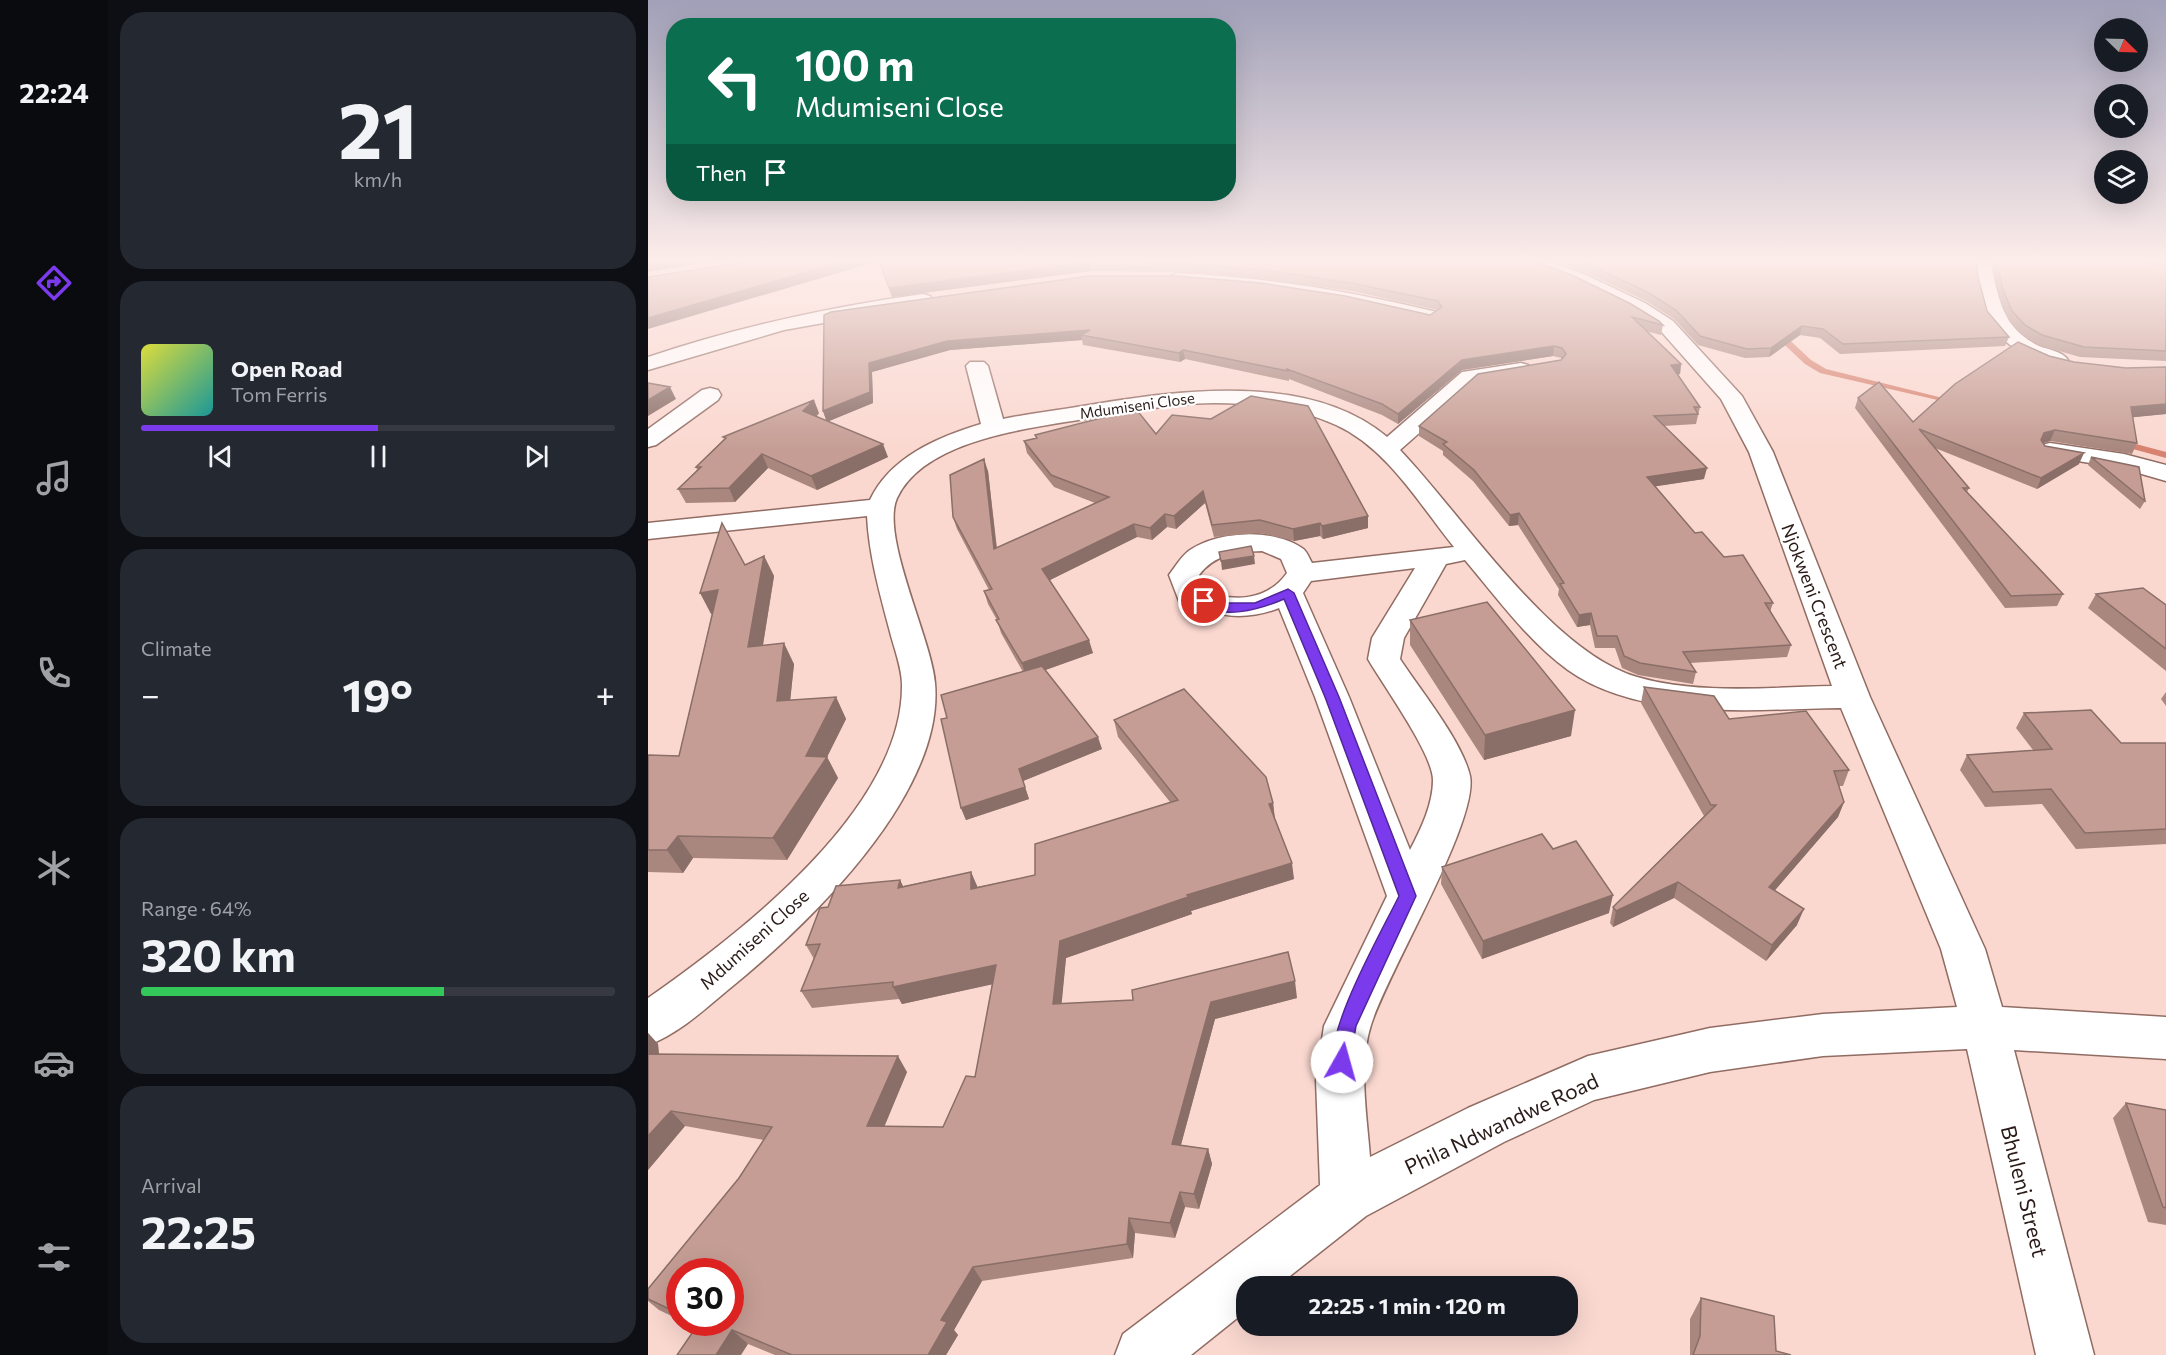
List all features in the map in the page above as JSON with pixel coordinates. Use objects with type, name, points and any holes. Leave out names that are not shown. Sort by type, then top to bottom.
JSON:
[{"type":"street","points":[[648,364],[705,345],[788,323]]},
{"type":"street","name":"Njokweni Crescent","points":[[1663,323],[1731,396],[1761,452],[1853,697],[1964,949],[1985,1027]]},
{"type":"street","points":[[1999,323],[2000,328],[2027,348],[2076,365]]},
{"type":"street","points":[[977,366],[994,429]]},
{"type":"street","points":[[1380,429],[1463,383],[1470,376],[1541,366]]},
{"type":"street","points":[[1380,429],[1463,383]]},
{"type":"street","points":[[648,440],[710,395]]},
{"type":"street","name":"Mdumiseni Close","points":[[648,1024],[691,994],[790,912],[855,840],[894,783],[915,730],[919,685],[884,543],[880,507],[894,483],[912,465],[935,450],[966,437],[994,429],[1171,398],[1215,396],[1298,406],[1332,414],[1380,429],[1455,554],[1553,643],[1581,665],[1614,681],[1658,692],[1705,696],[1853,697]]},
{"type":"street","points":[[2050,450],[2124,461],[2166,473]]},
{"type":"street","points":[[648,531],[880,507]]},
{"type":"street","points":[[1408,896],[1332,697],[1295,583],[1455,554]]},
{"type":"street","points":[[1347,1197],[1340,1080],[1347,1026],[1433,844],[1449,803],[1452,779],[1446,758],[1384,659],[1388,638],[1455,554]]},
{"type":"street","name":"Phila Ndwandwe Road","points":[[1144,1355],[1347,1197],[1486,1125],[1588,1079],[1710,1050],[1823,1035],[1985,1027],[2166,1038]]},
{"type":"street","name":"Bhuleni Street","points":[[1985,1027],[2065,1355]]},
{"type":"building","points":[[824,323],[1638,323],[1681,364],[1671,365],[1700,407],[1694,407],[1698,414],[1654,416],[1707,468],[1647,477],[1695,533],[1702,532],[1724,557],[1743,555],[1773,603],[1765,603],[1791,645],[1683,652],[1696,672],[1640,663],[1624,656],[1617,636],[1597,636],[1591,613],[1579,615],[1560,584],[1564,583],[1519,513],[1510,515],[1474,470],[1443,444],[1447,442],[1419,426],[1478,374],[1561,360],[1566,354],[1562,348],[1554,346],[1462,360],[1398,414],[1382,404],[1287,369],[1288,371],[1183,350],[1179,353],[1081,335],[1090,330],[947,341],[869,363],[870,392],[823,411]]},
{"type":"building","points":[[1688,323],[1997,323],[2009,337],[1843,344],[1823,329],[1802,326],[1771,348],[1747,349],[1700,336]]},
{"type":"building","points":[[2023,323],[2166,323],[2166,351],[2084,347],[2042,335]]},
{"type":"building","points":[[2018,342],[2049,356],[2074,362],[2126,368],[2166,367],[2166,404],[2131,407],[2137,443],[2055,430],[2044,433],[2041,440],[2045,446],[2084,453],[2041,478],[1919,429],[1969,488],[1963,488],[2063,594],[2011,596],[1858,398],[1879,382],[1913,422],[1955,384]]},
{"type":"building","points":[[648,383],[670,387],[648,400]]},
{"type":"building","points":[[1251,396],[1308,406],[1368,516],[1322,526],[1320,523],[1293,529],[1260,520],[1212,525],[1203,491],[1174,516],[1165,514],[1150,528],[1134,524],[1042,569],[1089,640],[1022,663],[996,620],[999,619],[984,591],[992,589],[953,517],[950,475],[984,459],[994,549],[1109,497],[1051,475],[1024,441],[1037,438],[1035,435],[1136,409],[1156,434],[1172,415],[1211,419]]},
{"type":"building","points":[[814,400],[803,411],[883,444],[811,476],[762,454],[729,488],[678,489],[701,467],[696,467],[726,438],[723,437]]},
{"type":"building","points":[[2091,457],[2139,467],[2145,501]]},
{"type":"building","points":[[722,523],[745,565],[764,556],[748,647],[784,643],[777,701],[836,697],[806,756],[827,757],[773,838],[678,836],[667,850],[648,850],[648,755],[679,756],[718,590],[700,593]]},
{"type":"building","points":[[1251,546],[1254,556],[1221,561],[1219,552]]},
{"type":"building","points":[[2143,588],[2166,605],[2166,649],[2096,594]]},
{"type":"building","points":[[1487,602],[1575,710],[1485,735],[1410,620]]},
{"type":"building","points":[[1042,666],[1098,737],[1019,769],[1025,787],[961,808],[941,719],[947,718],[941,695]]},
{"type":"building","points":[[1644,687],[1714,696],[1729,719],[1806,711],[1849,770],[1834,771],[1844,802],[1769,887],[1804,909],[1772,945],[1678,882],[1616,911],[1613,907],[1716,805],[1711,805]]},
{"type":"building","points":[[1184,689],[1266,777],[1273,803],[1269,804],[1292,863],[1187,895],[1188,897],[1060,941],[1053,1004],[1133,1000],[1132,990],[1288,952],[1295,981],[1211,1002],[1172,1144],[1208,1149],[1194,1194],[1180,1192],[1170,1223],[1129,1218],[1127,1244],[973,1267],[941,1320],[947,1322],[928,1355],[792,1355],[744,1335],[744,1258],[673,1258],[739,1178],[772,1127],[671,1111],[648,1136],[648,1054],[898,1056],[867,1126],[943,1127],[966,1076],[975,1077],[996,965],[893,987],[893,982],[801,991],[820,944],[806,945],[820,908],[828,907],[836,886],[900,880],[898,888],[971,872],[971,889],[1035,875],[1035,844],[1178,800],[1114,720]]},
{"type":"building","points":[[2091,710],[2121,743],[2166,743],[2166,829],[2085,833],[2051,789],[1993,792],[1967,755],[2052,749],[2024,713]]},
{"type":"building","points":[[1542,834],[1553,849],[1576,841],[1613,895],[1483,941],[1442,867]]},
{"type":"building","points":[[2126,1103],[2166,1110],[2166,1208],[2163,1207]]},
{"type":"building","points":[[666,1267],[666,1307],[648,1299],[648,1289]]},
{"type":"building","points":[[1701,1298],[1774,1316],[1776,1351],[1791,1355],[1693,1355],[1700,1336]]},
{"type":"building","points":[[690,1336],[728,1336],[716,1355],[677,1355]]},
{"type":"waterway","points":[[1777,333],[1808,362],[1823,371],[1955,402]]},
{"type":"waterway","points":[[2121,443],[2166,455]]},
{"type":"route","points":[[1204,601],[1218,607],[1257,606],[1288,593],[1332,697],[1408,896],[1347,1026],[1342,1062]]}]
